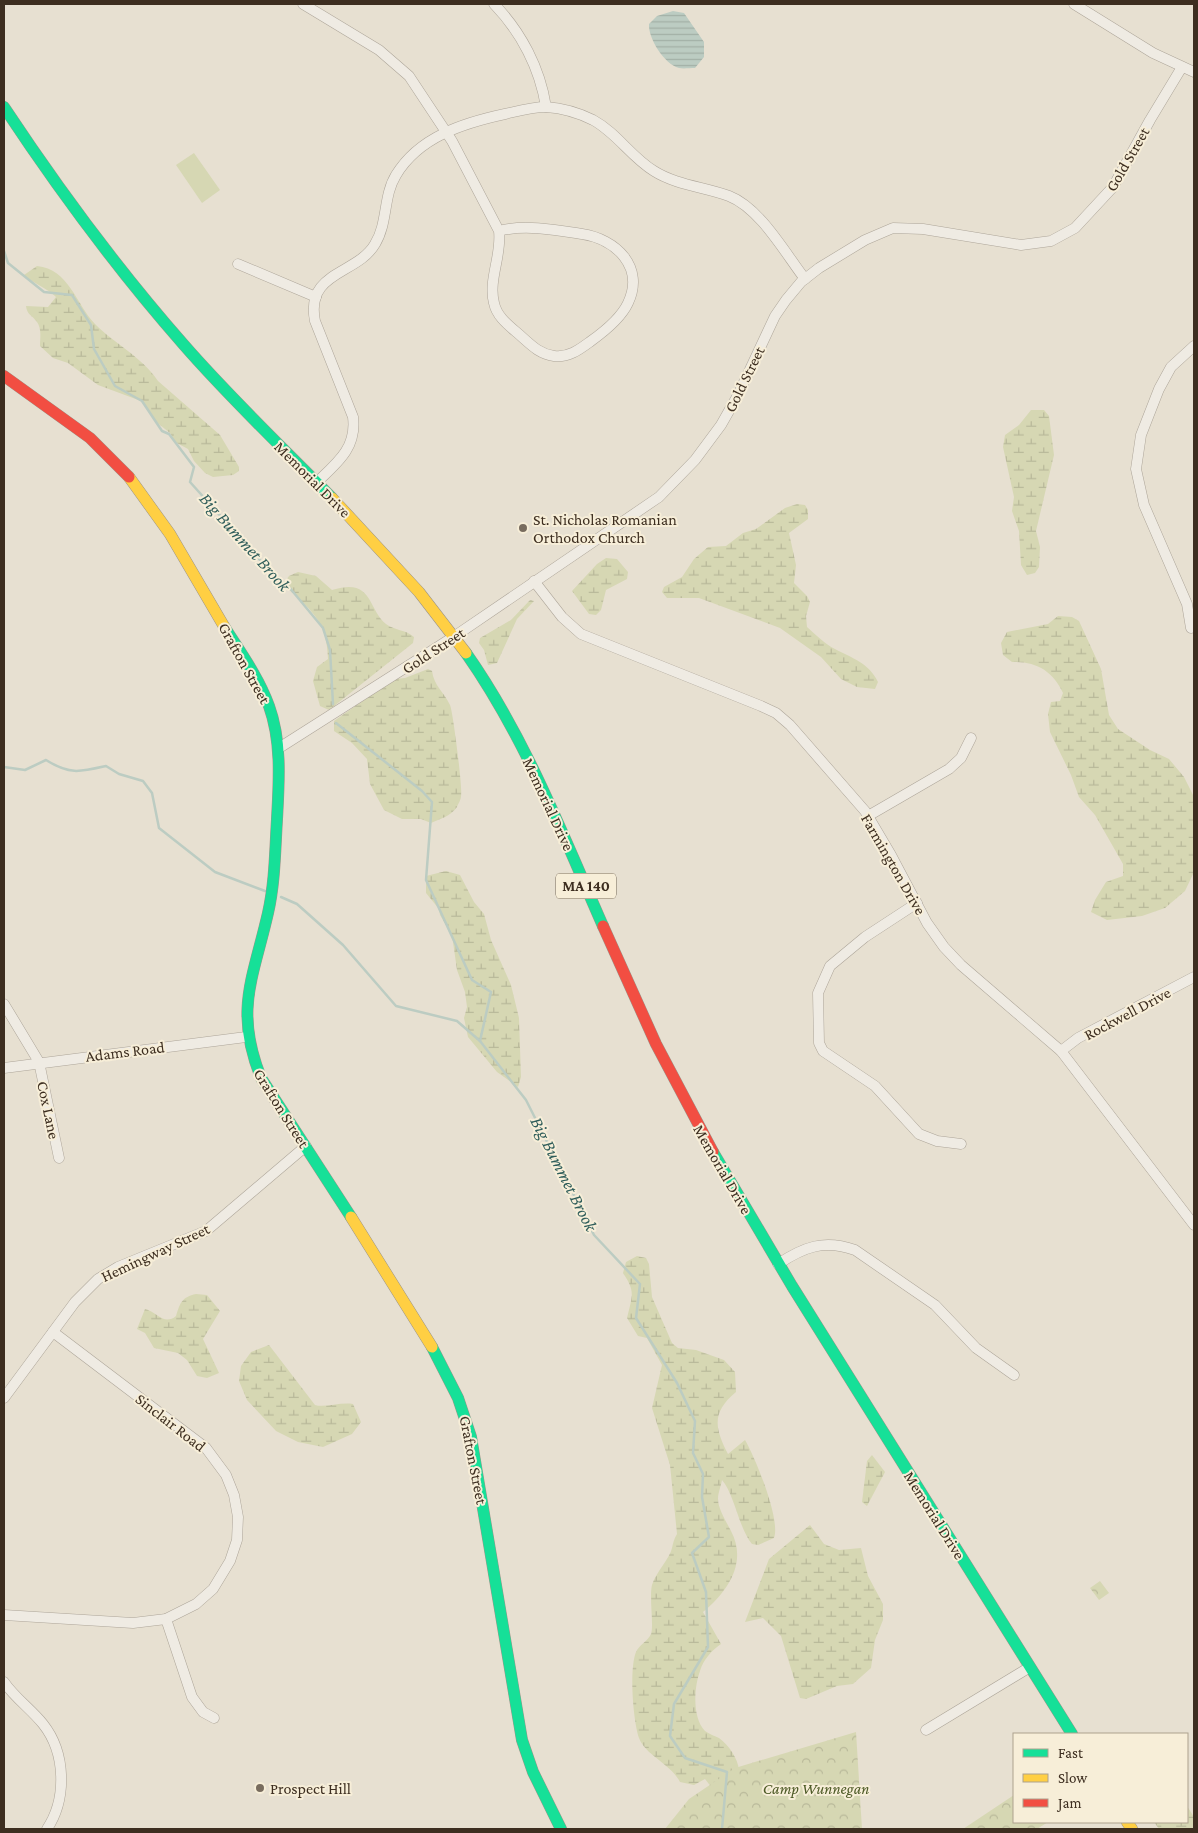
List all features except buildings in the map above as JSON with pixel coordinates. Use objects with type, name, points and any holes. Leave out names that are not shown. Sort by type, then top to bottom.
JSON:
[{"type":"main road","name":"Memorial Drive","points":[[4,107],[84,223],[145,300],[209,373],[403,573],[455,636],[494,695],[518,739],[672,1077],[710,1148],[778,1264],[1071,1733]]},
{"type":"main road","name":"Grafton Street","points":[[4,376],[26,395],[59,415],[102,448],[144,497],[258,682],[273,717],[279,748],[275,869],[272,891],[245,1007],[246,1037],[251,1056],[261,1078],[378,1259],[444,1367],[461,1400],[471,1437],[522,1740],[533,1772],[561,1829]]},
{"type":"street","points":[[303,4],[379,50],[400,67],[446,131],[499,232],[500,246],[493,286],[494,302],[502,319],[539,352],[556,356],[580,350],[612,323],[626,306],[632,293],[631,272],[623,255],[608,241],[589,235],[518,228],[499,232]]},
{"type":"street","points":[[494,4],[521,39],[541,83],[546,107]]},
{"type":"street","points":[[1074,4],[1139,45],[1194,72]]},
{"type":"street","name":"Gold Street","points":[[279,748],[455,636],[647,507],[671,486],[721,425],[738,395],[775,316],[789,296],[805,279],[865,240],[893,228],[923,229],[955,236],[1021,245],[1041,244],[1062,236],[1086,218],[1113,187],[1182,67]]},
{"type":"street","points":[[316,483],[348,450],[354,426],[353,417],[314,321],[313,313],[316,297],[329,278],[355,262],[374,246],[396,175],[415,153],[446,131],[481,119],[525,109],[546,107],[593,120],[617,137],[646,165],[659,174],[736,200],[757,216],[805,279]]},
{"type":"street","points":[[238,264],[316,297]]},
{"type":"street","points":[[1192,628],[1188,604],[1142,499],[1136,469],[1141,435],[1159,389],[1171,367],[1194,346]]},
{"type":"street","name":"Farmington Drive","points":[[534,582],[566,622],[581,634],[776,713],[798,734],[868,816],[935,936],[952,956],[1061,1051],[1194,1225]]},
{"type":"street","points":[[868,816],[949,770],[962,758],[971,738]]},
{"type":"street","points":[[917,903],[865,937],[830,967],[818,993],[819,1043],[823,1051],[833,1059],[875,1086],[919,1134],[937,1141],[961,1144]]},
{"type":"street","name":"Rockwell Drive","points":[[1061,1051],[1078,1038],[1194,977]]},
{"type":"street","name":"Cox Lane","points":[[4,1004],[39,1062],[59,1158]]},
{"type":"street","name":"Adams Road","points":[[4,1068],[39,1062],[246,1037]]},
{"type":"street","name":"Hemingway Street","points":[[4,1398],[52,1332],[82,1294],[98,1278],[126,1264],[206,1231],[306,1146]]},
{"type":"street","points":[[778,1264],[805,1250],[825,1244],[841,1245],[855,1250],[935,1305],[976,1348],[1014,1375]]},
{"type":"street","name":"Sinclair Road","points":[[4,1616],[133,1623],[166,1619],[187,1610],[205,1597],[220,1580],[234,1550],[238,1528],[237,1506],[231,1485],[220,1465],[195,1438],[52,1332]]},
{"type":"street","points":[[166,1619],[192,1697],[203,1712],[214,1718]]},
{"type":"street","points":[[926,1730],[1030,1667]]},
{"type":"street","points":[[4,1682],[44,1725],[56,1748],[60,1768],[60,1793],[54,1815],[47,1829]]},
{"type":"green space","points":[[194,153],[220,190],[202,203],[176,165]]},
{"type":"green space","points":[[37,266],[48,269],[64,280],[95,324],[152,372],[158,381],[220,435],[239,467],[239,471],[233,475],[213,477],[205,473],[194,461],[188,449],[175,442],[170,433],[155,421],[141,401],[98,385],[68,363],[53,358],[40,346],[39,325],[26,306],[48,307],[56,297],[24,275]]},
{"type":"green space","points":[[1031,410],[1044,410],[1049,416],[1054,455],[1036,531],[1040,547],[1039,567],[1035,573],[1027,575],[1021,565],[1019,531],[1012,511],[1014,497],[1003,447],[1005,435],[1019,425]]},
{"type":"green space","points":[[797,504],[805,505],[808,510],[808,519],[789,533],[796,565],[794,583],[807,596],[810,602],[806,616],[807,627],[820,639],[860,662],[870,670],[878,682],[875,689],[857,687],[841,679],[821,657],[780,628],[699,598],[667,598],[662,592],[664,587],[682,577],[694,559],[708,547],[726,546],[743,533],[756,529],[785,508]]},
{"type":"green space","points":[[606,558],[617,559],[628,572],[627,579],[606,590],[601,610],[596,615],[589,614],[572,591],[597,564]]},
{"type":"green space","points":[[298,572],[316,576],[332,590],[345,587],[362,591],[386,624],[414,637],[413,643],[329,710],[320,706],[313,681],[317,667],[328,659],[324,634],[315,616],[283,584],[289,576]]},
{"type":"green space","points":[[530,600],[534,601],[517,619],[497,663],[488,665],[484,650],[479,643],[480,638],[511,620]]},
{"type":"green space","points":[[1058,616],[1072,617],[1079,621],[1101,669],[1109,715],[1118,729],[1150,750],[1169,759],[1184,777],[1194,797],[1194,872],[1185,891],[1165,908],[1142,916],[1107,920],[1091,912],[1095,900],[1106,882],[1123,876],[1123,864],[1095,815],[1079,797],[1071,775],[1050,732],[1048,714],[1051,702],[1060,701],[1063,693],[1059,685],[1043,669],[1029,663],[1012,662],[1003,655],[1001,643],[1007,632],[1048,624]]},
{"type":"green space","points":[[428,669],[432,671],[437,685],[450,705],[461,791],[461,799],[455,810],[431,823],[421,819],[402,819],[384,810],[370,784],[367,759],[352,743],[334,731],[334,721],[394,679],[405,678]]},
{"type":"green space","points":[[446,871],[460,875],[474,902],[484,914],[491,940],[511,985],[519,1018],[521,1077],[518,1087],[497,1072],[468,1037],[464,1018],[467,1007],[465,992],[457,970],[452,935],[440,915],[439,909],[426,893],[426,876]]},
{"type":"green space","points":[[637,1256],[646,1258],[649,1264],[652,1297],[672,1343],[678,1348],[696,1350],[724,1360],[735,1372],[736,1392],[728,1399],[719,1413],[718,1428],[720,1436],[728,1454],[745,1440],[766,1489],[774,1517],[774,1538],[758,1545],[752,1544],[747,1537],[730,1493],[722,1480],[718,1494],[718,1503],[736,1543],[736,1565],[727,1586],[703,1612],[721,1644],[714,1649],[701,1667],[696,1685],[695,1702],[701,1725],[705,1731],[726,1744],[735,1757],[739,1770],[712,1788],[705,1779],[694,1785],[680,1782],[671,1770],[652,1755],[642,1744],[635,1719],[632,1682],[634,1660],[637,1650],[651,1634],[652,1585],[671,1552],[677,1534],[670,1465],[652,1408],[662,1365],[647,1338],[638,1336],[627,1318],[632,1294],[630,1285],[623,1273],[626,1262]]},
{"type":"green space","points":[[191,1295],[207,1295],[220,1311],[203,1339],[219,1373],[207,1378],[197,1376],[187,1360],[178,1353],[154,1348],[145,1333],[137,1329],[145,1309],[164,1319],[172,1319],[176,1316],[180,1304]]},
{"type":"green space","points":[[269,1345],[315,1405],[353,1404],[361,1422],[352,1434],[323,1447],[298,1442],[276,1431],[247,1400],[239,1381],[241,1366],[251,1352]]},
{"type":"green space","points":[[872,1455],[885,1472],[867,1506],[862,1502],[867,1461]]},
{"type":"green space","points":[[810,1525],[824,1544],[839,1550],[861,1548],[868,1576],[883,1604],[883,1620],[875,1640],[871,1668],[853,1684],[837,1686],[806,1699],[800,1698],[781,1636],[763,1618],[745,1622],[769,1559]]},
{"type":"green space","points":[[1100,1581],[1109,1593],[1099,1600],[1090,1588]]},
{"type":"green space","name":"Camp Wunnegan","points":[[856,1732],[862,1829],[665,1829],[689,1799],[735,1768]]},
{"type":"green space","points":[[1013,1796],[1013,1823],[1046,1823],[1037,1829],[963,1829]]},
{"type":"green space","points":[[1188,1808],[1194,1817],[1194,1829],[1159,1829],[1155,1823],[1188,1823]]},
{"type":"shaded area","points":[[673,11],[684,13],[704,42],[704,57],[695,68],[673,66],[658,50],[651,36],[649,24],[657,16]]},
{"type":"waterway","name":"Big Bummet Brook","points":[[4,251],[8,263],[44,292],[72,295],[91,325],[94,349],[115,386],[142,401],[162,431],[169,434],[194,467],[190,482],[269,570],[289,587],[323,628],[330,650],[333,704]]},
{"type":"waterway","name":"Big Bummet Brook","points":[[336,723],[422,791],[432,802],[426,880],[472,980],[491,992],[480,1041],[526,1100],[594,1235],[640,1284],[636,1318],[677,1383],[695,1421],[693,1453],[703,1474],[702,1497],[709,1537],[692,1553],[706,1592],[708,1647],[674,1704],[670,1736],[685,1758],[727,1772],[722,1829]]},
{"type":"waterway","points":[[4,767],[25,770],[46,760],[54,765],[75,771],[106,766],[119,774],[143,781],[152,793],[159,828],[215,872],[265,891]]},
{"type":"waterway","points":[[281,897],[297,904],[343,945],[396,1006],[457,1021],[480,1041]]},
{"type":"traffic: fast","points":[[4,107],[90,229],[160,317],[220,385],[332,498]]},
{"type":"traffic: fast","points":[[225,628],[265,696],[276,734],[279,762],[272,890],[252,976],[247,1013],[253,1054],[261,1078],[351,1217]]},
{"type":"traffic: fast","points":[[466,653],[507,718],[541,786],[603,926]]},
{"type":"traffic: fast","points":[[713,1152],[792,1286],[1071,1733]]},
{"type":"traffic: fast","points":[[432,1347],[458,1398],[471,1437],[522,1740],[533,1772],[561,1829]]},
{"type":"traffic: slow","points":[[129,477],[170,534],[225,628]]},
{"type":"traffic: slow","points":[[332,498],[419,592],[466,653]]},
{"type":"traffic: slow","points":[[351,1217],[432,1347]]},
{"type":"traffic: slow","points":[[1128,1823],[1132,1829]]},
{"type":"traffic: jam","points":[[4,376],[90,438],[129,477]]},
{"type":"traffic: jam","points":[[603,926],[656,1044],[713,1152]]},
{"type":"place","name":"St. Nicholas Romanian Orthodox Church","points":[[523,528]]},
{"type":"place","name":"Prospect Hill","points":[[260,1788]]}]
